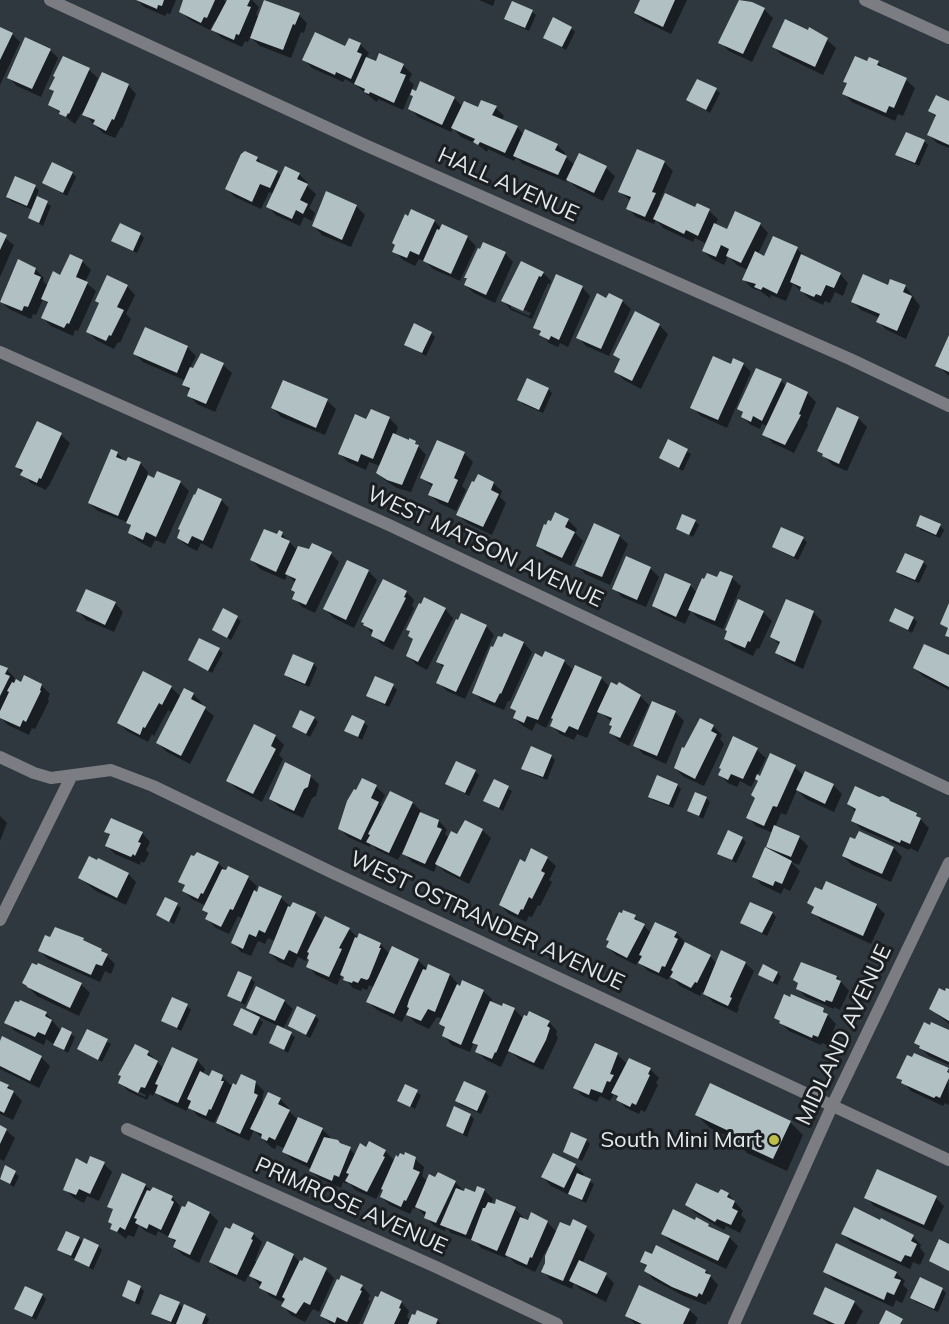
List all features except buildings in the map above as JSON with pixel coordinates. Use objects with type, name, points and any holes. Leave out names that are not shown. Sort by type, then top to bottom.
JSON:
[{"type":"street","name":"HALL AVENUE","points":[[50,0],[365,145],[850,359],[949,406]]},
{"type":"street","points":[[865,0],[949,38]]},
{"type":"street","name":"WEST MATSON AVENUE","points":[[0,352],[390,525],[949,789]]},
{"type":"street","name":"WEST OSTRANDER AVENUE","points":[[0,757],[34,773],[51,778],[111,770],[153,786],[342,877],[949,1160]]},
{"type":"street","points":[[0,920],[71,777]]},
{"type":"street","name":"MIDLAND AVENUE","points":[[734,1324],[832,1106],[949,863]]},
{"type":"street","name":"PRIMROSE AVENUE","points":[[127,1129],[436,1267],[557,1324]]},
{"type":"place","name":"South Mini Mart","points":[[774,1140]]}]
